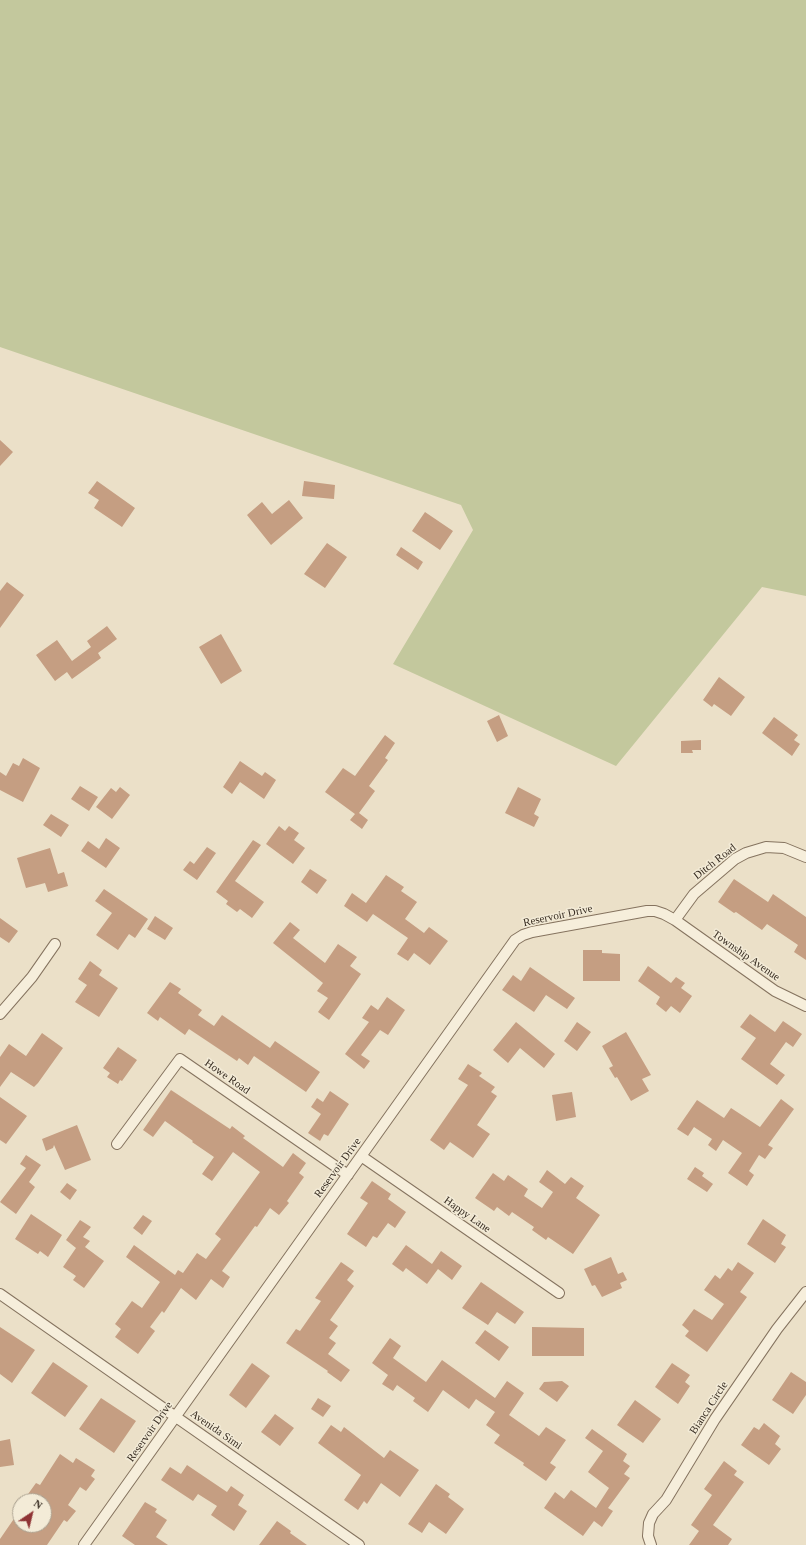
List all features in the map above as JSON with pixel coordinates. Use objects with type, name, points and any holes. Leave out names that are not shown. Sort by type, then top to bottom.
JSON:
[{"type":"street","name":"Ditch Road","points":[[675,920],[699,890],[735,859],[746,853],[766,847],[784,848],[806,857]]},
{"type":"street","name":"Reservoir Drive","points":[[84,1545],[515,940],[532,932],[646,911],[655,911],[675,920]]},
{"type":"street","name":"Township Avenue","points":[[675,920],[775,991],[806,1006]]},
{"type":"street","points":[[0,1014],[32,978],[55,944]]},
{"type":"street","name":"Howe Road","points":[[117,1144],[180,1059],[348,1175]]},
{"type":"street","name":"Happy Lane","points":[[362,1156],[559,1293]]},
{"type":"street","name":"Bianca Circle","points":[[651,1545],[648,1536],[649,1523],[654,1514],[666,1500],[714,1419],[777,1329],[806,1292]]},
{"type":"street","name":"Avenida Simi","points":[[0,1294],[359,1545]]},
{"type":"green space","points":[[0,0],[806,0],[806,596],[762,587],[616,766],[393,664],[473,530],[461,505],[0,347]]},
{"type":"building","points":[[0,440],[13,452],[0,466]]},
{"type":"building","points":[[97,481],[135,508],[122,527],[94,508],[99,500],[88,493]]},
{"type":"building","points":[[304,481],[335,485],[334,499],[302,496]]},
{"type":"building","points":[[289,500],[303,518],[271,545],[247,515],[262,502],[272,514]]},
{"type":"building","points":[[425,512],[453,531],[440,550],[412,531]]},
{"type":"building","points":[[327,543],[347,557],[325,588],[304,574]]},
{"type":"building","points":[[401,547],[423,562],[418,570],[396,555]]},
{"type":"building","points":[[7,582],[24,595],[0,628],[0,591]]},
{"type":"building","points":[[107,626],[117,639],[98,653],[101,658],[72,679],[67,672],[55,681],[36,655],[57,640],[72,661],[91,647],[87,641]]},
{"type":"building","points":[[221,634],[242,671],[221,684],[199,647]]},
{"type":"building","points":[[719,677],[745,697],[731,716],[714,704],[712,707],[703,700]]},
{"type":"building","points":[[499,715],[508,736],[497,742],[487,721]]},
{"type":"building","points":[[774,717],[798,735],[794,740],[800,744],[792,756],[762,733]]},
{"type":"building","points":[[385,735],[395,743],[385,758],[388,760],[369,786],[375,791],[359,813],[368,820],[362,829],[350,820],[355,814],[325,792],[343,768],[355,776]]},
{"type":"building","points":[[701,740],[701,750],[692,750],[693,753],[681,753],[681,741]]},
{"type":"building","points":[[23,758],[40,768],[23,802],[0,790],[0,772],[6,776],[13,763],[19,766]]},
{"type":"building","points":[[240,761],[262,776],[265,772],[276,780],[264,799],[240,782],[232,794],[223,787]]},
{"type":"building","points":[[80,786],[98,797],[89,811],[71,799]]},
{"type":"building","points":[[120,787],[130,795],[112,819],[96,807],[111,788],[116,792]]},
{"type":"building","points":[[518,787],[541,799],[534,814],[539,817],[534,827],[505,813]]},
{"type":"building","points":[[51,814],[69,825],[61,837],[43,825]]},
{"type":"building","points":[[279,826],[285,831],[289,826],[299,833],[294,840],[305,848],[293,864],[266,844]]},
{"type":"building","points":[[106,838],[120,848],[106,868],[81,851],[88,841],[99,849]]},
{"type":"building","points":[[253,840],[261,845],[235,881],[264,902],[252,918],[240,909],[237,912],[226,904],[228,901],[216,892]]},
{"type":"building","points":[[207,847],[216,853],[197,880],[183,870],[190,861],[194,864]]},
{"type":"building","points":[[50,848],[58,874],[64,872],[68,886],[48,892],[45,883],[26,888],[17,858]]},
{"type":"building","points":[[310,869],[327,880],[317,894],[301,882]]},
{"type":"building","points":[[386,875],[404,887],[401,891],[417,902],[405,919],[424,933],[429,927],[448,941],[430,965],[414,953],[408,961],[397,954],[408,938],[373,914],[367,922],[344,906],[352,893],[366,903]]},
{"type":"building","points":[[734,879],[768,902],[773,894],[806,917],[806,960],[794,952],[798,945],[767,924],[762,930],[736,912],[734,913],[718,902]]},
{"type":"building","points":[[104,889],[148,919],[135,938],[129,934],[118,950],[96,935],[112,913],[95,901]]},
{"type":"building","points":[[155,916],[173,928],[165,940],[147,929]]},
{"type":"building","points":[[0,918],[18,931],[9,943],[0,937]]},
{"type":"building","points":[[290,922],[300,930],[293,938],[325,963],[338,944],[357,957],[350,966],[361,974],[329,1020],[318,1012],[328,998],[317,991],[323,983],[273,943]]},
{"type":"building","points":[[583,950],[602,950],[602,953],[620,954],[620,981],[583,981]]},
{"type":"building","points":[[90,961],[102,970],[99,975],[118,988],[99,1017],[75,1002],[87,985],[78,979]]},
{"type":"building","points":[[648,966],[671,983],[676,977],[685,983],[681,988],[692,996],[680,1013],[671,1006],[666,1012],[656,1004],[660,997],[638,981]]},
{"type":"building","points":[[530,967],[575,998],[567,1009],[546,995],[534,1012],[502,990],[513,975],[521,981]]},
{"type":"building","points":[[170,982],[181,989],[178,993],[202,1010],[198,1015],[214,1026],[222,1015],[270,1048],[275,1041],[320,1072],[306,1092],[254,1056],[248,1065],[239,1058],[237,1061],[189,1029],[185,1035],[160,1017],[158,1021],[147,1013]]},
{"type":"building","points":[[387,997],[405,1010],[388,1035],[380,1030],[361,1055],[370,1061],[364,1069],[345,1054],[369,1022],[362,1018],[371,1005],[378,1010]]},
{"type":"building","points":[[750,1014],[775,1032],[783,1021],[802,1034],[793,1047],[786,1042],[770,1064],[785,1075],[777,1085],[741,1059],[756,1038],[740,1027]]},
{"type":"building","points":[[516,1022],[555,1054],[544,1068],[520,1048],[508,1063],[493,1050]]},
{"type":"building","points":[[577,1022],[591,1032],[577,1051],[564,1041]]},
{"type":"building","points":[[626,1032],[651,1075],[642,1079],[649,1091],[631,1101],[617,1077],[615,1078],[609,1068],[613,1066],[602,1046]]},
{"type":"building","points":[[42,1033],[63,1048],[38,1083],[34,1087],[11,1072],[0,1087],[0,1057],[9,1044],[26,1056]]},
{"type":"building","points":[[118,1047],[137,1060],[122,1081],[120,1080],[118,1084],[107,1077],[110,1073],[103,1068]]},
{"type":"building","points":[[468,1064],[482,1073],[479,1076],[495,1087],[491,1092],[497,1096],[477,1125],[490,1134],[473,1158],[450,1142],[444,1150],[430,1140],[468,1085],[458,1079]]},
{"type":"building","points":[[171,1090],[230,1129],[232,1126],[245,1136],[243,1138],[283,1167],[293,1153],[306,1163],[299,1173],[304,1177],[287,1201],[289,1203],[279,1215],[270,1208],[222,1271],[230,1277],[223,1288],[211,1279],[196,1300],[181,1288],[164,1313],[162,1311],[150,1327],[155,1331],[138,1354],[115,1337],[121,1329],[115,1324],[132,1301],[142,1308],[160,1282],[126,1257],[134,1245],[175,1275],[178,1270],[183,1273],[197,1253],[206,1259],[221,1239],[215,1234],[260,1172],[233,1152],[212,1181],[202,1174],[214,1157],[192,1142],[193,1141],[165,1121],[153,1137],[143,1130]]},
{"type":"building","points":[[330,1091],[349,1104],[328,1136],[324,1134],[320,1141],[308,1133],[321,1114],[311,1107],[317,1098],[323,1102]]},
{"type":"building","points":[[572,1092],[576,1117],[556,1121],[552,1095]]},
{"type":"building","points":[[0,1097],[27,1116],[6,1144],[0,1140]]},
{"type":"building","points":[[781,1099],[794,1109],[768,1145],[773,1148],[765,1159],[759,1155],[749,1171],[754,1175],[747,1186],[728,1173],[742,1153],[723,1140],[716,1151],[708,1145],[712,1139],[694,1127],[688,1136],[677,1129],[697,1100],[724,1118],[731,1108],[760,1127]]},
{"type":"building","points":[[77,1125],[91,1160],[65,1170],[54,1145],[53,1148],[46,1151],[42,1139]]},
{"type":"building","points":[[26,1155],[41,1165],[29,1182],[35,1187],[16,1214],[0,1202],[26,1168],[20,1164]]},
{"type":"building","points":[[695,1167],[704,1173],[702,1176],[713,1184],[707,1192],[687,1179]]},
{"type":"building","points":[[547,1170],[565,1184],[571,1177],[584,1186],[576,1198],[600,1215],[573,1254],[548,1237],[546,1240],[532,1230],[534,1227],[512,1212],[509,1216],[497,1207],[494,1211],[475,1198],[493,1173],[504,1181],[508,1175],[528,1189],[524,1196],[542,1208],[553,1192],[539,1182]]},
{"type":"building","points":[[372,1181],[391,1194],[388,1199],[406,1212],[395,1228],[388,1223],[377,1238],[373,1236],[366,1247],[347,1234],[368,1203],[360,1198]]},
{"type":"building","points":[[67,1183],[77,1190],[70,1200],[60,1192]]},
{"type":"building","points":[[31,1214],[62,1235],[48,1257],[40,1251],[38,1254],[15,1239]]},
{"type":"building","points":[[143,1215],[152,1221],[142,1235],[133,1228]]},
{"type":"building","points":[[763,1219],[786,1235],[781,1244],[786,1247],[775,1263],[747,1244]]},
{"type":"building","points":[[80,1220],[91,1227],[83,1237],[90,1241],[85,1247],[104,1261],[84,1288],[73,1280],[76,1276],[63,1267],[76,1248],[66,1240]]},
{"type":"building","points":[[406,1245],[432,1264],[441,1251],[462,1266],[452,1280],[438,1269],[427,1284],[406,1268],[403,1272],[392,1264]]},
{"type":"building","points":[[611,1257],[618,1274],[623,1272],[627,1280],[620,1283],[622,1288],[602,1297],[595,1285],[592,1286],[584,1269]]},
{"type":"building","points":[[341,1262],[354,1271],[347,1280],[354,1286],[330,1320],[338,1326],[329,1338],[336,1343],[328,1354],[350,1370],[341,1382],[327,1372],[328,1371],[286,1343],[296,1329],[300,1331],[321,1301],[315,1298]]},
{"type":"building","points":[[738,1262],[754,1273],[740,1292],[747,1297],[707,1352],[685,1336],[689,1331],[682,1325],[694,1309],[712,1320],[724,1304],[704,1290],[715,1275],[720,1279],[728,1268],[732,1271]]},
{"type":"building","points":[[481,1282],[524,1312],[515,1324],[497,1312],[488,1325],[462,1308]]},
{"type":"building","points":[[0,1327],[35,1350],[12,1383],[0,1374]]},
{"type":"building","points":[[532,1327],[584,1328],[584,1356],[532,1356]]},
{"type":"building","points":[[485,1330],[509,1347],[499,1361],[475,1343]]},
{"type":"building","points":[[390,1338],[401,1346],[393,1358],[426,1382],[442,1360],[495,1398],[507,1381],[524,1393],[509,1415],[539,1436],[546,1427],[566,1440],[550,1463],[556,1467],[546,1481],[523,1465],[524,1463],[494,1443],[500,1435],[486,1425],[495,1412],[476,1399],[469,1409],[443,1390],[428,1412],[413,1401],[415,1398],[397,1385],[393,1391],[382,1384],[388,1375],[372,1363]]},
{"type":"building","points":[[53,1362],[88,1386],[65,1417],[31,1393]]},
{"type":"building","points":[[252,1363],[270,1376],[246,1408],[229,1395]]},
{"type":"building","points":[[672,1363],[690,1375],[685,1382],[690,1386],[678,1404],[655,1387]]},
{"type":"building","points":[[791,1372],[806,1382],[806,1395],[793,1414],[772,1400]]},
{"type":"building","points":[[562,1381],[569,1386],[557,1402],[539,1389],[544,1382]]},
{"type":"building","points":[[101,1398],[136,1421],[114,1453],[79,1429]]},
{"type":"building","points":[[318,1398],[331,1406],[323,1417],[311,1409]]},
{"type":"building","points":[[635,1400],[661,1419],[643,1443],[617,1425]]},
{"type":"building","points":[[275,1414],[294,1428],[280,1446],[261,1432]]},
{"type":"building","points":[[764,1423],[780,1436],[775,1444],[781,1449],[769,1465],[741,1445],[754,1427],[759,1430]]},
{"type":"building","points":[[331,1425],[341,1432],[344,1427],[384,1458],[390,1450],[419,1470],[400,1497],[381,1483],[367,1504],[364,1501],[358,1510],[344,1500],[361,1475],[318,1443]]},
{"type":"building","points":[[592,1429],[627,1454],[623,1461],[630,1466],[624,1474],[630,1478],[608,1508],[613,1511],[602,1527],[594,1521],[583,1536],[544,1508],[555,1492],[564,1499],[571,1490],[596,1508],[609,1488],[588,1472],[603,1451],[585,1438]]},
{"type":"building","points":[[10,1439],[14,1465],[0,1467],[0,1441]]},
{"type":"building","points":[[60,1454],[73,1463],[76,1458],[95,1470],[91,1476],[95,1479],[86,1491],[80,1487],[68,1505],[76,1511],[67,1522],[64,1520],[47,1545],[0,1545],[0,1539],[12,1522],[12,1533],[52,1533],[52,1493],[29,1493],[36,1483],[40,1485]]},
{"type":"building","points":[[724,1461],[737,1471],[734,1475],[744,1482],[713,1525],[732,1539],[728,1545],[689,1545],[699,1531],[691,1525],[712,1495],[704,1489]]},
{"type":"building","points":[[187,1465],[227,1492],[231,1486],[244,1495],[238,1505],[247,1511],[234,1531],[211,1515],[217,1506],[198,1494],[193,1501],[161,1480],[170,1467],[181,1474]]},
{"type":"building","points":[[436,1484],[450,1494],[448,1497],[464,1509],[446,1534],[429,1522],[422,1533],[408,1524]]},
{"type":"building","points":[[145,1502],[157,1509],[155,1512],[167,1520],[156,1537],[168,1545],[135,1545],[122,1536]]},
{"type":"building","points":[[277,1521],[291,1531],[290,1533],[307,1545],[259,1545]]}]
